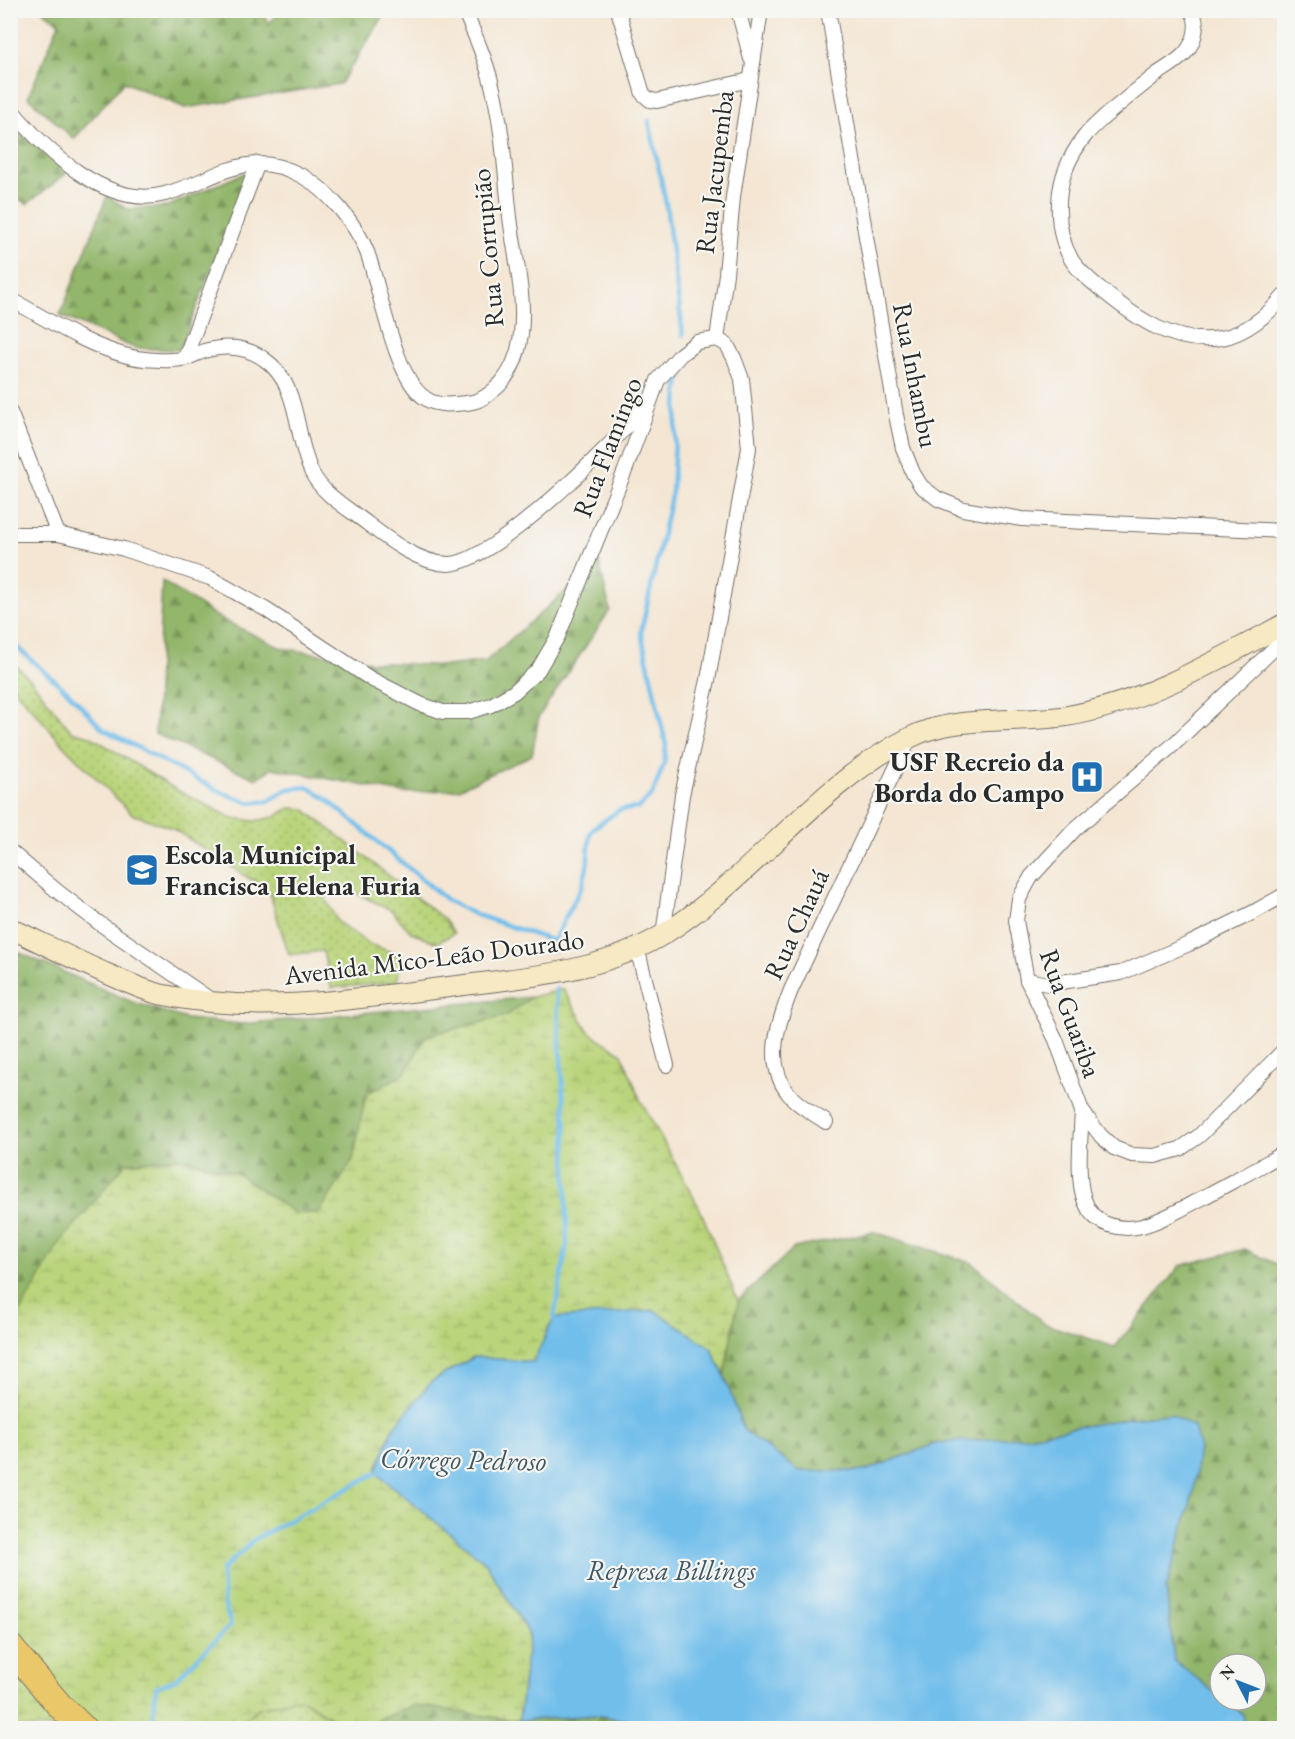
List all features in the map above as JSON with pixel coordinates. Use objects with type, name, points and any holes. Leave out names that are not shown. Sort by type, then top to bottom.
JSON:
[{"type":"highway","points":[[10,1647],[60,1706],[83,1728]]},
{"type":"street","name":"Rua Corrupião","points":[[10,108],[26,128],[89,181],[115,192],[136,197],[164,194],[234,166],[258,163],[283,167],[304,177],[344,213],[357,232],[367,252],[384,315],[405,372],[417,393],[442,405],[476,403],[494,391],[507,377],[518,350],[521,324],[520,292],[492,84],[464,10]]},
{"type":"street","points":[[618,10],[643,94],[650,100],[657,101],[750,80]]},
{"type":"street","points":[[738,10],[752,64]]},
{"type":"street","name":"Rua Jacupemba","points":[[717,339],[733,197],[761,10]]},
{"type":"street","name":"Rua Inhambu","points":[[828,10],[896,415],[903,448],[921,486],[938,499],[963,509],[1022,519],[1284,531]]},
{"type":"street","points":[[1191,10],[1196,31],[1193,42],[1185,54],[1133,92],[1086,134],[1068,161],[1060,190],[1059,219],[1062,240],[1072,261],[1108,296],[1156,329],[1179,335],[1202,339],[1222,338],[1256,322],[1274,308],[1284,296]]},
{"type":"street","points":[[185,358],[258,163]]},
{"type":"street","points":[[10,299],[89,341],[124,355],[150,360],[185,358],[204,351],[234,347],[265,359],[284,380],[306,459],[313,476],[322,489],[407,550],[428,560],[448,564],[464,562],[492,547],[549,501],[600,454],[648,402]]},
{"type":"street","points":[[663,935],[682,795],[708,680],[749,448],[741,379],[727,345],[717,339]]},
{"type":"street","name":"Rua Flamingo","points":[[10,534],[58,534],[124,549],[210,578],[265,609],[371,679],[420,704],[443,712],[468,712],[491,705],[514,692],[538,670],[558,636],[626,468],[648,402],[658,380],[681,354],[697,342],[717,339]]},
{"type":"street","points":[[10,412],[58,534]]},
{"type":"street","name":"Avenida Mico-Leão Dourado","points":[[10,928],[118,978],[161,994],[240,1004],[283,1005],[392,994],[577,969],[606,962],[663,935],[723,890],[863,765],[911,736],[934,728],[956,724],[1065,716],[1106,707],[1144,693],[1217,660],[1284,624]]},
{"type":"street","name":"Rua Guariba","points":[[1284,639],[1173,745],[1075,829],[1031,877],[1019,899],[1016,921],[1027,980],[1056,1040],[1082,1111],[1101,1136],[1114,1148],[1132,1155],[1155,1156],[1180,1149],[1199,1136],[1284,1050]]},
{"type":"street","name":"Rua Chauá","points":[[826,1122],[789,1095],[779,1077],[774,1050],[778,1022],[790,990],[911,736]]},
{"type":"street","points":[[10,851],[82,911],[213,1001]]},
{"type":"street","points":[[1027,980],[1048,984],[1121,974],[1189,944],[1284,895]]},
{"type":"street","points":[[637,948],[667,1065]]},
{"type":"street","points":[[156,963],[162,978],[161,994]]},
{"type":"street","points":[[1082,1111],[1080,1173],[1085,1204],[1091,1215],[1105,1224],[1120,1228],[1142,1226],[1183,1209],[1284,1153]]},
{"type":"green space","points":[[43,11],[261,11],[269,24],[278,11],[387,11],[340,84],[185,108],[124,82],[74,139],[28,97],[59,23]]},
{"type":"green space","points":[[10,124],[67,173],[27,204],[11,194]]},
{"type":"green space","points":[[249,171],[180,350],[134,348],[60,315],[107,196],[127,209],[166,207]]},
{"type":"green space","points":[[599,562],[610,610],[539,716],[532,755],[459,789],[403,793],[272,768],[256,779],[155,734],[162,581],[221,619],[281,648],[371,662],[447,666],[486,661]]},
{"type":"green space","points":[[11,661],[31,680],[71,731],[90,736],[175,789],[232,818],[255,821],[274,817],[290,808],[304,809],[444,919],[454,933],[437,943],[411,932],[391,910],[344,887],[332,890],[325,899],[338,922],[369,944],[402,956],[397,982],[331,988],[323,951],[289,955],[269,891],[172,828],[132,814],[65,747],[11,685]]},
{"type":"green space","points":[[11,949],[130,1001],[186,1019],[242,1024],[532,997],[506,1016],[426,1036],[404,1074],[366,1094],[353,1160],[319,1213],[296,1214],[238,1174],[182,1158],[126,1163],[15,1321],[11,1332]]},
{"type":"green space","points":[[563,989],[589,1032],[622,1054],[640,1099],[700,1209],[738,1301],[724,1375],[711,1348],[533,1362],[474,1357],[432,1381],[392,1430],[376,1472],[486,1563],[529,1634],[519,1721],[415,1705],[373,1721],[367,1728],[347,1728],[300,1698],[259,1708],[232,1728],[11,1728],[10,1332],[59,1244],[126,1163],[182,1158],[238,1174],[296,1214],[319,1213],[353,1160],[366,1094],[404,1074],[426,1036],[506,1016],[532,997]]},
{"type":"green space","points":[[874,1232],[972,1263],[1045,1324],[1115,1347],[1180,1266],[1245,1249],[1284,1268],[1284,1728],[1245,1728],[1243,1714],[1240,1712],[1268,1712],[1268,1652],[1208,1652],[1208,1687],[1174,1660],[1166,1589],[1194,1490],[1171,1414],[1130,1418],[1022,1437],[938,1443],[865,1471],[799,1471],[744,1431],[724,1375],[738,1301],[794,1248]]},
{"type":"green space","points":[[300,1698],[347,1728],[232,1728],[259,1708]]},
{"type":"green space","points":[[415,1705],[519,1721],[595,1715],[667,1728],[367,1728],[372,1721]]},
{"type":"water","name":"Represa Billings","points":[[654,1310],[711,1348],[724,1375],[744,1431],[799,1471],[865,1471],[938,1443],[1022,1437],[1130,1418],[1171,1414],[1194,1427],[1199,1446],[1194,1490],[1166,1589],[1174,1660],[1208,1687],[1208,1712],[1240,1712],[1243,1714],[1245,1728],[667,1728],[595,1715],[519,1721],[529,1634],[486,1563],[376,1473],[392,1430],[432,1381],[474,1357],[533,1362],[554,1318]]},
{"type":"waterway","points":[[649,121],[666,204],[683,335]]},
{"type":"waterway","points":[[553,951],[553,941],[582,886],[587,867],[590,834],[594,828],[619,810],[638,808],[652,795],[664,764],[666,745],[641,632],[672,492],[678,389],[682,372]]},
{"type":"waterway","points":[[10,641],[69,693],[103,729],[221,792],[250,803],[268,801],[288,789],[308,787],[324,797],[448,901],[474,914],[553,941]]},
{"type":"waterway","points":[[555,1321],[567,1245],[566,1131],[556,989]]},
{"type":"waterway","name":"Córrego Pedroso","points":[[152,1728],[156,1687],[175,1680],[231,1625],[224,1603],[222,1570],[255,1539],[376,1473],[380,1473]]},
{"type":"place","name":"USF Recreio da Borda do Campo","points":[[1087,777]]},
{"type":"place","name":"Escola Municipal Francisca Helena Furia","points":[[142,870]]}]
